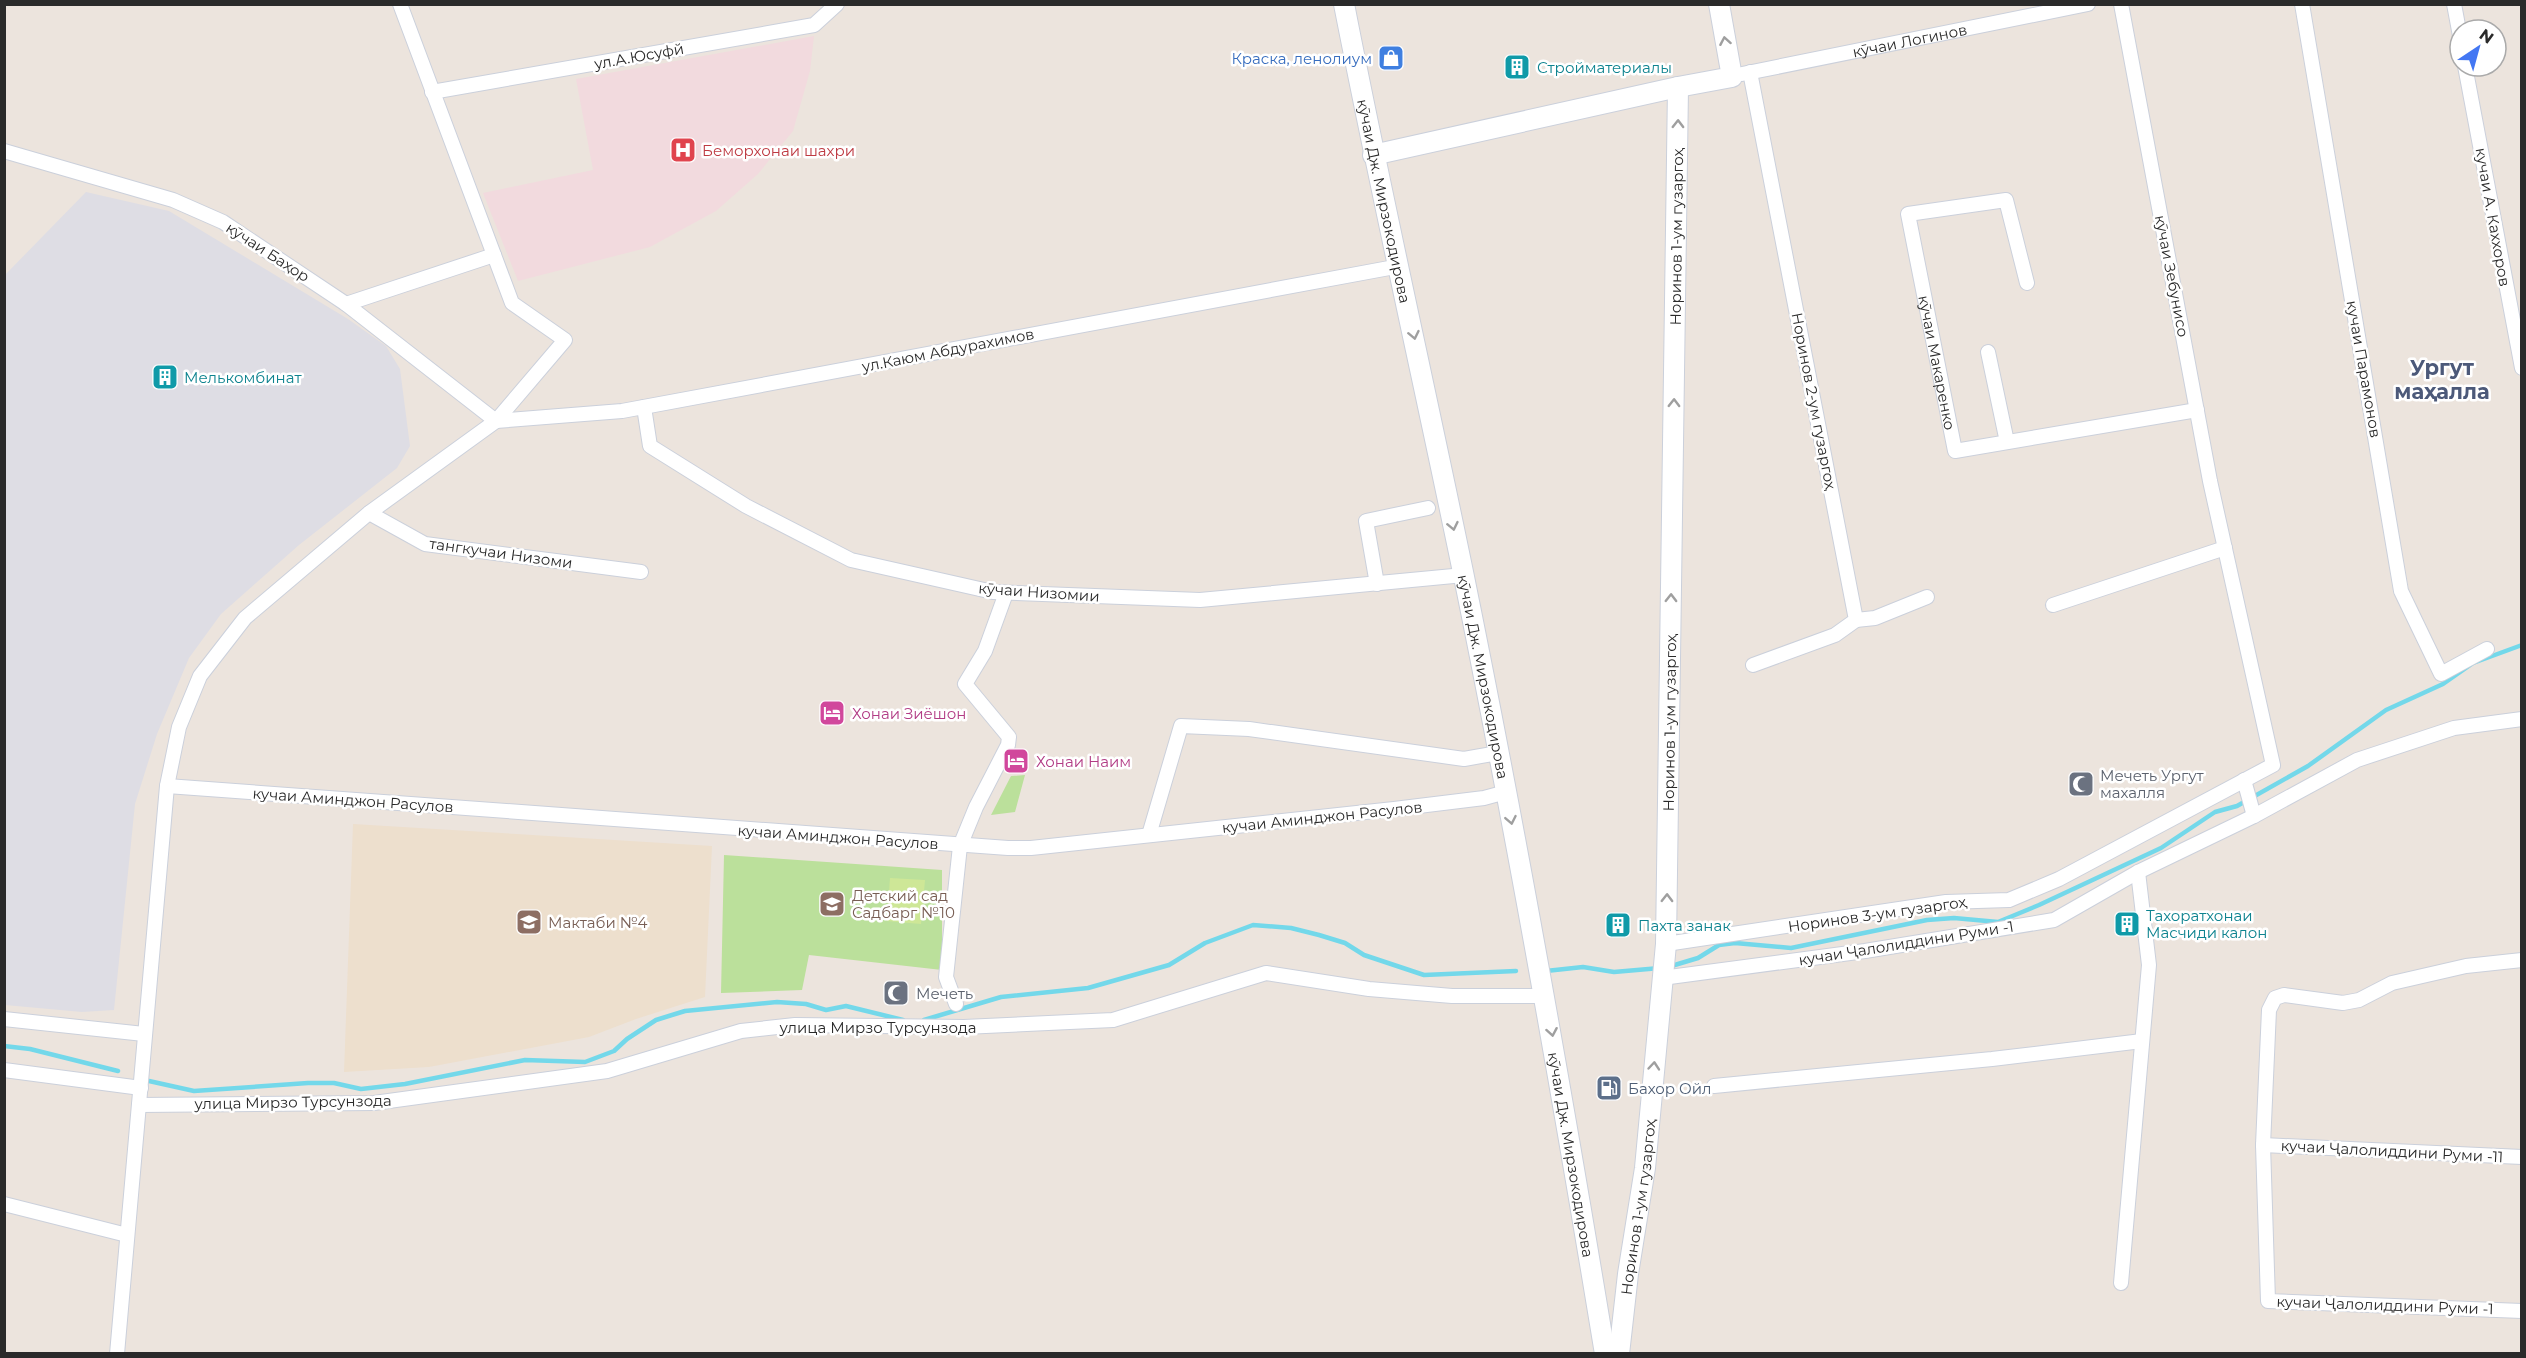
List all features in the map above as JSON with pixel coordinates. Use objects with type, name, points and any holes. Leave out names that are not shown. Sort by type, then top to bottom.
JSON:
[{"type":"street","points":[[117,1353],[167,786],[180,727],[200,676],[245,618],[369,513],[496,421],[565,340],[512,303],[400,4]]},
{"type":"street","name":"ул.А.Юсуфй","points":[[432,92],[814,25],[837,4]]},
{"type":"street","name":"кӯчаи Дж. Мирзокодирова","points":[[1344,4],[1373,155],[1400,267],[1464,575],[1506,792],[1545,996],[1605,1353]]},
{"type":"street","points":[[1373,155],[1741,74],[1719,4]]},
{"type":"street","name":"кӯчаи Логинов","points":[[1741,74],[2088,4]]},
{"type":"street","name":"кӯчаи Зебунисо","points":[[2121,4],[2197,410],[2273,765]]},
{"type":"street","name":"кучаи Парамонов","points":[[2302,4],[2401,591],[2441,674],[2487,649]]},
{"type":"street","name":"Норинов 2-ум гузаргоҳ","points":[[1741,74],[1856,620]]},
{"type":"street","name":"кучаи А. Каххоров","points":[[2468,78],[2518,326],[2522,368]]},
{"type":"street","name":"Норинов 1-ум гузаргоҳ","points":[[1619,1353],[1628,1274],[1645,1168],[1664,963],[1678,87]]},
{"type":"street","name":"кӯчаи Баҳор","points":[[4,151],[173,200],[222,222],[346,304],[496,421]]},
{"type":"street","name":"кӯчаи Макаренко","points":[[2027,283],[2006,200],[1908,214],[1956,451],[2197,410]]},
{"type":"street","points":[[346,304],[494,255]]},
{"type":"street","name":"ул.Каюм Абдурахимов","points":[[496,421],[622,411],[1400,267]]},
{"type":"street","points":[[1988,352],[2007,442]]},
{"type":"street","name":"кӯчаи Низомии","points":[[644,407],[650,446],[746,506],[851,560],[993,592],[1200,600],[1464,575]]},
{"type":"street","points":[[1377,584],[1366,521],[1428,508]]},
{"type":"street","name":"тангкучаи Низоми","points":[[369,513],[424,544],[641,572]]},
{"type":"street","points":[[2053,605],[2225,548]]},
{"type":"street","points":[[956,1004],[946,977],[960,846],[976,807],[1008,745],[1009,737],[965,684],[986,651],[1006,592]]},
{"type":"street","points":[[1753,665],[1834,635],[1856,620],[1875,618],[1927,597]]},
{"type":"street","name":"кучаи Ҷалолиддини Руми -1","points":[[1664,963],[1864,951],[2054,920],[2138,872],[2254,816],[2357,760],[2454,728],[2522,719]]},
{"type":"street","points":[[1149,835],[1181,726],[1249,729],[1464,759],[1498,753]]},
{"type":"street","name":"Норинов 3-ум гузаргоҳ","points":[[1664,963],[1946,902],[2009,900],[2059,879],[2273,765]]},
{"type":"street","points":[[2244,780],[2254,816]]},
{"type":"street","name":"кучаи Аминджон Расулов","points":[[167,786],[960,846],[1031,848],[1394,809],[1484,798],[1506,792]]},
{"type":"street","points":[[2121,1283],[2149,966],[2138,872]]},
{"type":"street","name":"кучаи Ҷалолиддини Руми -1","points":[[2522,960],[2466,966],[2392,983],[2351,1002],[2343,1003],[2284,995],[2275,998],[2270,1010],[2263,1145],[2268,1301],[2522,1311]]},
{"type":"street","name":"улица Мирзо Турсунзода","points":[[139,1105],[374,1104],[607,1071],[741,1031],[795,1025],[964,1027],[1113,1020],[1266,973],[1369,988],[1452,996],[1545,996]]},
{"type":"street","points":[[4,1019],[144,1034]]},
{"type":"street","points":[[1714,1086],[1992,1059],[2142,1041]]},
{"type":"street","points":[[4,1070],[141,1088]]},
{"type":"street","name":"кучаи Ҷалолиддини Руми -11","points":[[2263,1145],[2522,1157]]},
{"type":"street","points":[[4,1204],[128,1235]]},
{"type":"shaded area","name":"Беморхонаи шахри","points":[[814,36],[810,71],[793,131],[758,174],[716,211],[650,247],[518,281],[483,193],[593,170],[576,79]]},
{"type":"shaded area","points":[[86,192],[169,211],[348,319],[386,346],[400,369],[410,446],[397,468],[299,545],[221,614],[189,658],[157,734],[135,804],[114,1010],[82,1012],[5,1005],[4,276]]},
{"type":"shaded area","name":"Мактаби №4","points":[[353,824],[712,846],[705,997],[589,1037],[429,1067],[344,1072]]},
{"type":"green space","points":[[1025,775],[1015,812],[991,815],[1011,776]]},
{"type":"green space","points":[[724,855],[942,870],[942,970],[809,955],[802,990],[721,993]]},
{"type":"green space","points":[[890,878],[925,880],[921,924],[887,921]]},
{"type":"waterway","points":[[1668,967],[1698,958],[1719,945],[1735,943],[1791,948],[1927,920],[1954,918],[1998,922],[2161,848],[2215,812],[2237,806],[2308,766],[2386,710],[2443,684],[2473,663],[2522,645]]},
{"type":"waterway","points":[[924,1020],[1001,997],[1088,988],[1169,965],[1205,943],[1253,925],[1291,928],[1319,935],[1345,943],[1364,955],[1424,975],[1516,971]]},
{"type":"waterway","points":[[1546,971],[1583,967],[1614,972],[1660,968]]},
{"type":"waterway","points":[[149,1081],[194,1091],[308,1083],[334,1083],[361,1089],[405,1084],[525,1060],[585,1062],[614,1051],[627,1039],[656,1020],[685,1011],[777,1002],[806,1004],[826,1010],[846,1006],[903,1020]]},
{"type":"waterway","points":[[4,1046],[30,1049],[118,1071]]},
{"type":"place","name":"Краска, ленолиум","points":[[1391,58]]},
{"type":"place","name":"Стройматериалы","points":[[1517,67]]},
{"type":"place","name":"Беморхонаи шахри","points":[[683,150]]},
{"type":"place","name":"Мелькомбинат","points":[[165,377]]},
{"type":"place","name":"Хонаи Зиёшон","points":[[832,713]]},
{"type":"place","name":"Хонаи Наим","points":[[1016,761]]},
{"type":"place","name":"Мечеть Ургут махалля","points":[[2081,784]]},
{"type":"place","name":"Детский сад Садбарг №10","points":[[832,904]]},
{"type":"place","name":"Мактаби №4","points":[[529,922]]},
{"type":"place","name":"Тахоратхонаи Масчиди калон","points":[[2127,924]]},
{"type":"place","name":"Пахта занак","points":[[1618,925]]},
{"type":"place","name":"Мечеть","points":[[896,993]]},
{"type":"place","name":"Бахор Ойл","points":[[1609,1088]]},
{"type":"district","name":"Ургут маҳалла","points":[[2442,379]]}]
